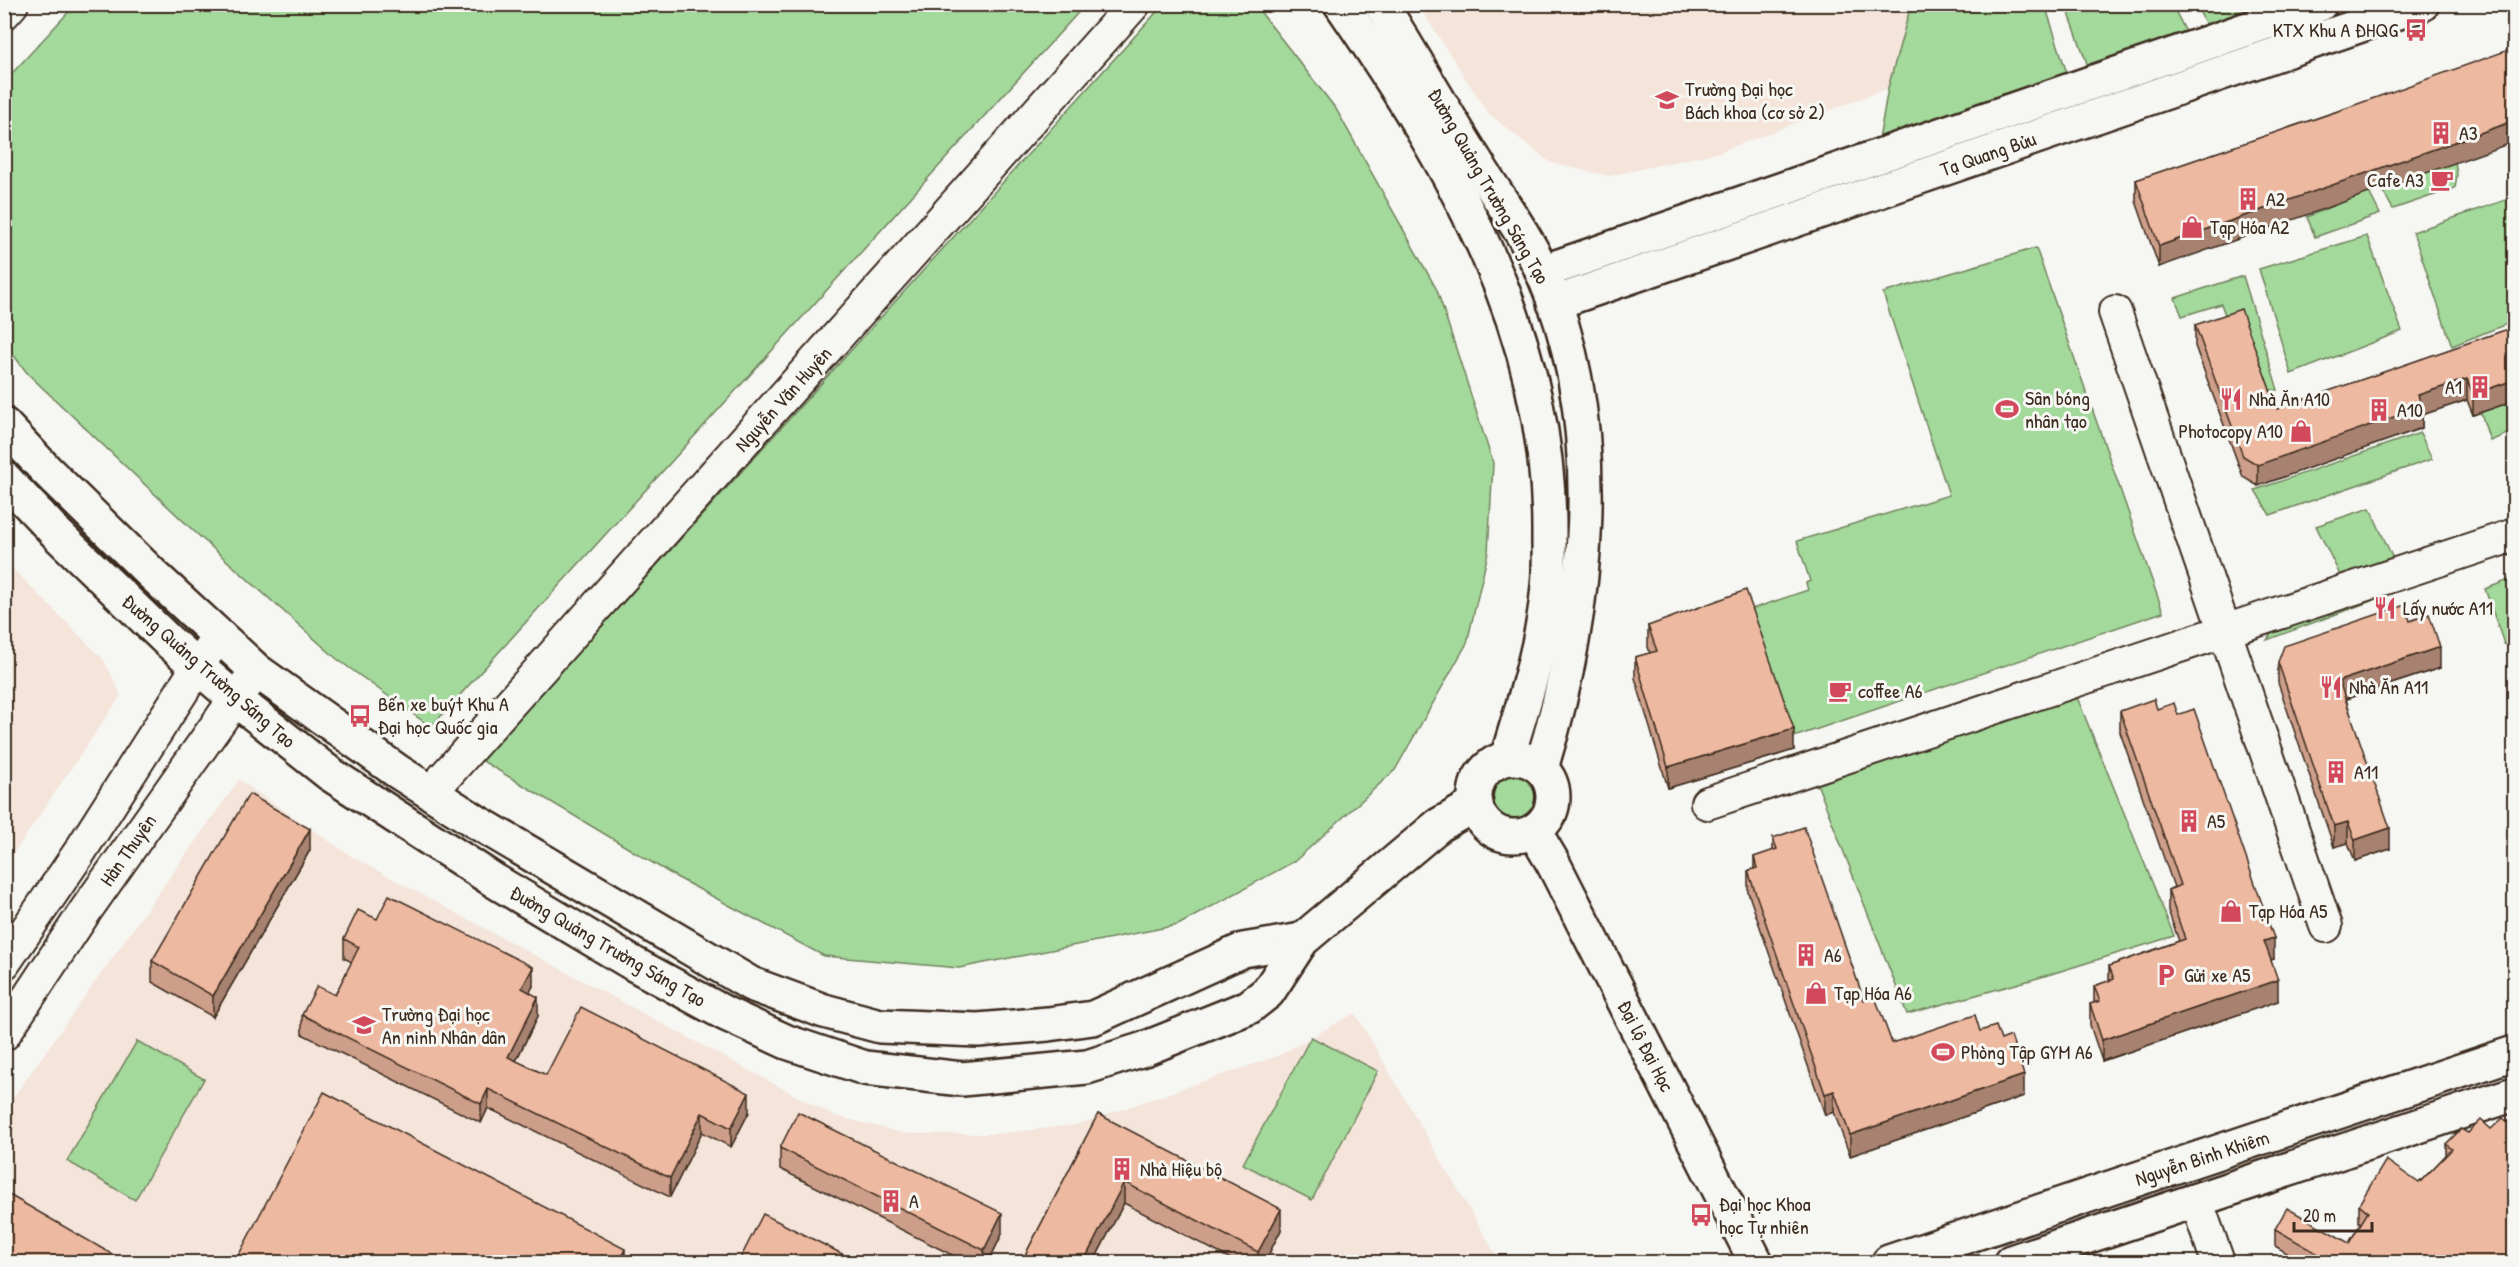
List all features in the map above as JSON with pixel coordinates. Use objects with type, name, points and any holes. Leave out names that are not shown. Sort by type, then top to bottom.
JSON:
[{"type":"street","points":[[4,13],[12,4]]},
{"type":"street","name":"Nguyễn Văn Huyên","points":[[431,792],[1134,4]]},
{"type":"street","name":"Đường Quảng Trường Sáng Tạo","points":[[1341,4],[1434,149],[1484,241],[1512,313],[1534,391],[1549,497],[1548,586],[1538,651],[1507,758]]},
{"type":"street","name":"Đường Quảng Trường Sáng Tạo","points":[[1381,4],[1507,209],[1542,272],[1554,303],[1572,367],[1580,405],[1586,530],[1570,646],[1552,734],[1542,768]]},
{"type":"street","name":"Tạ Quang Bửu","points":[[1542,272],[2320,4]]},
{"type":"street","name":"Tạ Quang Bửu","points":[[1554,303],[2422,4]]},
{"type":"street","points":[[2155,61],[2166,92]]},
{"type":"street","points":[[2115,312],[2326,926]]},
{"type":"street","name":"Đường Quảng Trường Sáng Tạo","points":[[4,425],[46,470],[257,671],[485,827],[751,984],[824,1011],[880,1026],[978,1030],[1048,1024],[1093,1017],[1243,950],[1302,940]]},
{"type":"street","name":"Đường Quảng Trường Sáng Tạo","points":[[4,478],[59,536],[167,640],[235,699],[330,774],[495,881],[634,964],[726,1014],[787,1042],[865,1068],[962,1079],[1087,1067],[1144,1049],[1249,1007],[1268,992],[1302,940],[1439,825],[1476,804]]},
{"type":"street","points":[[1707,803],[2514,535]]},
{"type":"street","name":"Hàn Thuyên","points":[[4,963],[79,853],[218,635]]},
{"type":"street","name":"Hàn Thuyên","points":[[4,1034],[86,910],[257,671]]},
{"type":"street","points":[[1507,758],[1519,758],[1542,768],[1551,784],[1553,802],[1547,819],[1534,831],[1522,835],[1509,836],[1488,825],[1480,815],[1476,804],[1479,780],[1486,770],[1496,762],[1507,758]]},
{"type":"street","name":"Đại lộ Đại Học","points":[[1534,831],[1553,863],[1756,1263]]},
{"type":"street","name":"Nguyễn Bỉnh Khiêm","points":[[1889,1263],[2514,1053]]},
{"type":"street","name":"Nguyễn Bỉnh Khiêm","points":[[2011,1263],[2514,1094]]},
{"type":"street","points":[[2183,1164],[2218,1263]]},
{"type":"shaded area","name":"Trường Đại học Bách khoa (cơ sở 2)","points":[[1418,5],[1911,5],[1888,88],[1719,152],[1609,176],[1551,163],[1488,113]]},
{"type":"shaded area","points":[[5,561],[104,660],[121,695],[5,866]]},
{"type":"shaded area","name":"Trường Đại học An ninh Nhân dân","points":[[239,780],[354,858],[832,1115],[906,1134],[995,1134],[1076,1125],[1278,1056],[1355,1013],[1500,1262],[5,1262],[5,1109]]},
{"type":"green space","points":[[75,5],[1085,5],[431,727],[337,659],[197,534],[28,374],[5,344],[5,81]]},
{"type":"green space","points":[[1163,5],[1255,5],[1336,109],[1437,290],[1493,463],[1488,553],[1467,643],[1395,770],[1295,861],[1178,925],[959,968],[824,956],[678,878],[481,760]]},
{"type":"green space","points":[[1911,5],[2045,5],[2074,95],[1875,163],[1888,88]]},
{"type":"green space","points":[[2066,5],[2172,5],[2195,49],[2094,83]]},
{"type":"green space","points":[[2196,5],[2329,5],[2215,42]]},
{"type":"green space","points":[[2454,154],[2457,175],[2455,188],[2393,209],[2378,183]]},
{"type":"green space","points":[[2368,190],[2380,214],[2315,237],[2307,217]]},
{"type":"green space","points":[[2514,197],[2514,321],[2452,346],[2413,232]]},
{"type":"green space","points":[[2367,236],[2402,331],[2291,374],[2259,269]]},
{"type":"green space","points":[[2036,248],[2163,612],[1791,738],[1746,611],[1808,590],[1806,583],[1810,581],[1797,541],[1949,495],[1883,293]]},
{"type":"green space","points":[[2243,276],[2278,390],[2254,391],[2221,304],[2182,316],[2175,298]]},
{"type":"green space","points":[[2514,398],[2514,431],[2490,441],[2480,410]]},
{"type":"green space","points":[[2420,433],[2432,459],[2270,515],[2255,490]]},
{"type":"green space","points":[[2370,508],[2394,561],[2340,575],[2316,526]]},
{"type":"green space","points":[[2514,578],[2514,648],[2504,644],[2485,589]]},
{"type":"green space","points":[[2425,581],[2267,640],[2282,618]]},
{"type":"green space","points":[[2070,680],[2174,936],[2038,978],[1907,1014],[1811,768]]},
{"type":"green space","points":[[1514,768],[1525,770],[1538,781],[1543,797],[1541,808],[1530,821],[1514,826],[1503,824],[1490,813],[1485,797],[1487,786],[1498,773]]},
{"type":"green space","points":[[1311,1037],[1378,1071],[1312,1200],[1243,1164]]},
{"type":"green space","points":[[137,1041],[204,1079],[135,1200],[67,1161]]},
{"type":"building","points":[[2514,48],[2514,121],[2159,246],[2136,180]]},
{"type":"building","points":[[2241,309],[2277,409],[2514,327],[2514,380],[2473,394],[2467,379],[2418,395],[2422,407],[2258,465],[2243,456],[2195,325]]},
{"type":"building","points":[[1746,590],[1794,729],[1668,767],[1635,657],[1657,651],[1648,626]]},
{"type":"building","name":"A11","points":[[2405,605],[2410,621],[2429,614],[2440,647],[2339,681],[2390,828],[2355,840],[2348,822],[2334,826],[2278,662],[2284,646]]},
{"type":"building","name":"A5","points":[[2154,699],[2157,709],[2174,703],[2178,715],[2194,709],[2274,938],[2264,941],[2278,980],[2102,1040],[2090,1004],[2100,1001],[2094,986],[2114,979],[2109,966],[2185,939],[2168,890],[2181,885],[2120,711]]},
{"type":"building","points":[[249,794],[310,829],[213,996],[152,961]]},
{"type":"building","name":"A6","points":[[1804,827],[1864,1000],[1875,997],[1892,1043],[1975,1015],[1980,1031],[1996,1026],[2001,1040],[2011,1036],[2024,1075],[1850,1135],[1834,1091],[1825,1094],[1748,871],[1757,868],[1754,857],[1777,849],[1773,838]]},
{"type":"building","points":[[389,895],[533,967],[522,988],[538,997],[508,1057],[546,1075],[581,1007],[749,1093],[731,1128],[702,1113],[670,1178],[488,1089],[481,1104],[302,1015],[317,986],[335,995],[359,947],[344,939],[358,910],[377,919]]},
{"type":"building","points":[[324,1092],[625,1249],[618,1263],[235,1262]]},
{"type":"building","points":[[798,1112],[1002,1213],[984,1250],[780,1148]]},
{"type":"building","name":"Nhà Hiệu bộ","points":[[1098,1114],[1281,1209],[1258,1252],[1124,1182],[1083,1263],[1021,1263]]},
{"type":"building","points":[[2503,1118],[2514,1127],[2514,1263],[2314,1263],[2317,1253],[2275,1229],[2287,1208],[2349,1243],[2368,1212],[2359,1204],[2386,1160],[2419,1183],[2452,1149],[2446,1144],[2461,1129],[2468,1133],[2481,1120],[2491,1129]]},
{"type":"building","points":[[4,1192],[124,1261],[123,1263],[4,1263]]},
{"type":"building","points":[[763,1214],[860,1263],[738,1263]]},
{"type":"place","name":"KTX Khu A ĐHQG","points":[[2416,30]]},
{"type":"place","name":"Trường Đại học Bách khoa (cơ sở 2)","points":[[1667,100]]},
{"type":"place","name":"A3","points":[[2441,133]]},
{"type":"place","name":"Cafe A3","points":[[2442,180]]},
{"type":"place","name":"A2","points":[[2248,199]]},
{"type":"place","name":"Tạp Hóa A2","points":[[2192,227]]},
{"type":"place","name":"A1","points":[[2480,387]]},
{"type":"place","name":"Nhà Ăn A10","points":[[2231,399]]},
{"type":"place","name":"Sân bóng nhân tạo","points":[[2007,409]]},
{"type":"place","name":"A10","points":[[2379,410]]},
{"type":"place","name":"Photocopy A10","points":[[2301,431]]},
{"type":"place","name":"Lấy nước A11","points":[[2385,608]]},
{"type":"place","name":"Nhà Ăn A11","points":[[2331,687]]},
{"type":"place","name":"coffee A6","points":[[1840,691]]},
{"type":"place","name":"Bến xe buýt Khu A Đại học Quốc gia","points":[[360,716]]},
{"type":"place","name":"A11","points":[[2336,772]]},
{"type":"place","name":"A5","points":[[2189,821]]},
{"type":"place","name":"Tạp Hóa A5","points":[[2231,911]]},
{"type":"place","name":"A6","points":[[1806,955]]},
{"type":"place","name":"Gửi xe A5","points":[[2166,975]]},
{"type":"place","name":"Tạp Hóa A6","points":[[1816,993]]},
{"type":"place","name":"Trường Đại học An ninh Nhân dân","points":[[364,1025]]},
{"type":"place","name":"Phòng Tập GYM A6","points":[[1943,1052]]},
{"type":"place","name":"Nhà Hiệu bộ","points":[[1122,1169]]},
{"type":"place","name":"A","points":[[891,1201]]},
{"type":"place","name":"Đại học Khoa học Tự nhiên","points":[[1701,1215]]}]
